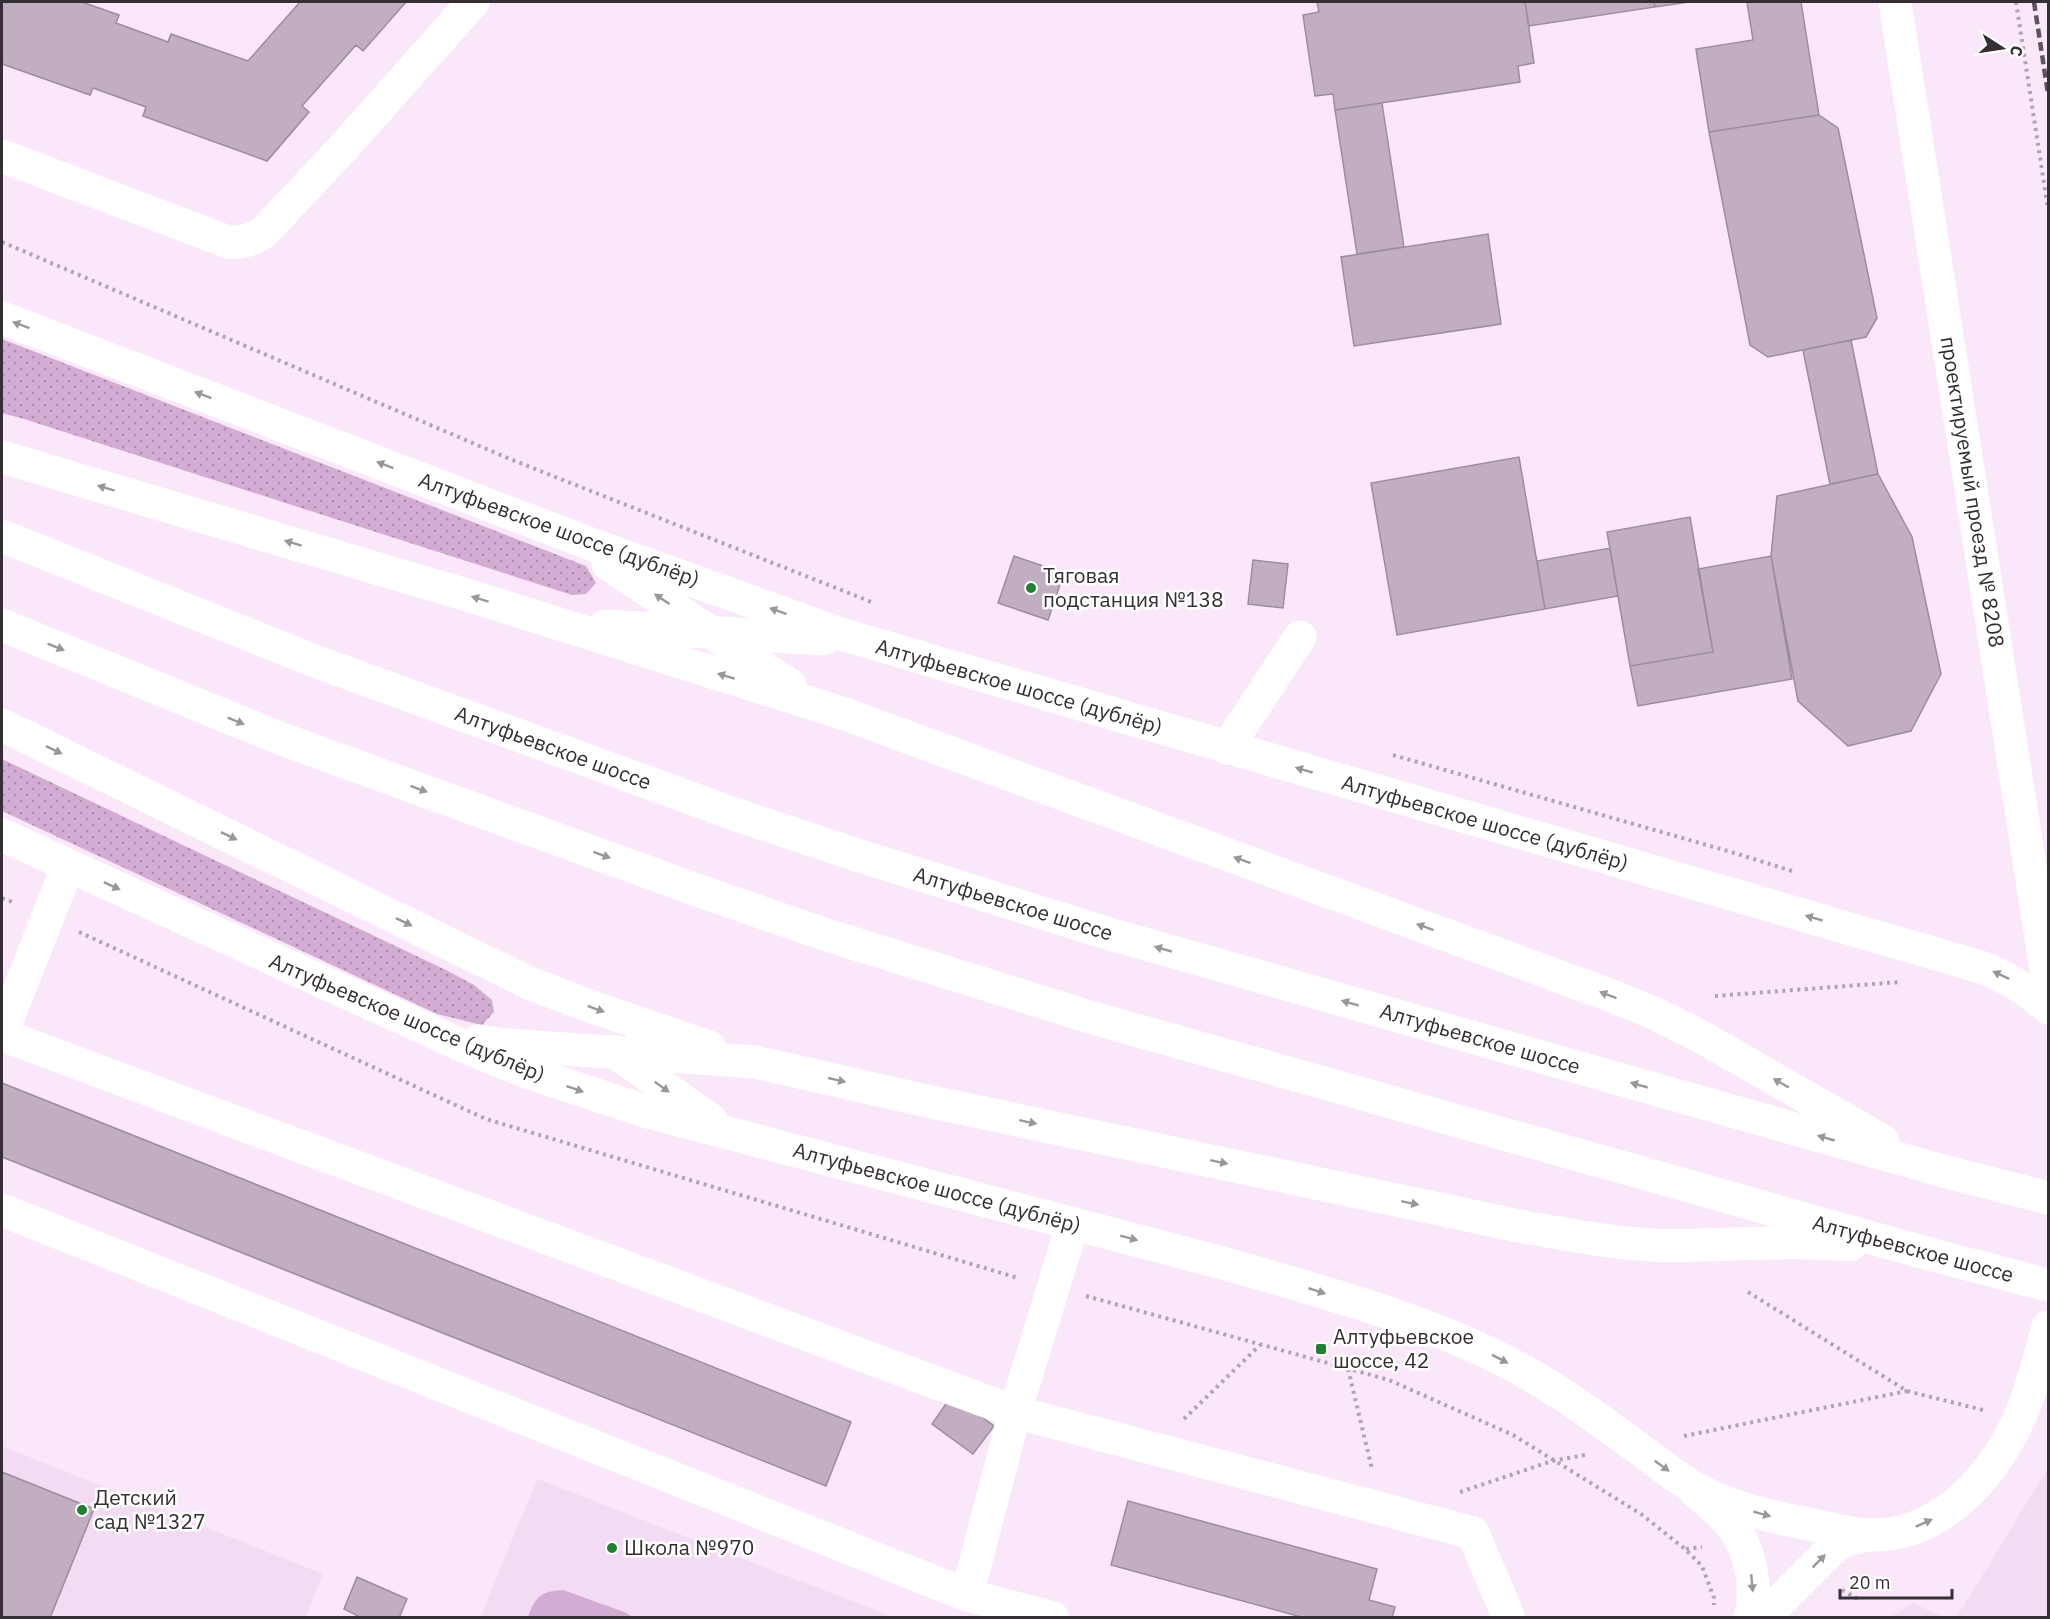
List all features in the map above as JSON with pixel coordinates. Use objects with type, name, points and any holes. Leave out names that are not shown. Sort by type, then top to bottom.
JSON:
[{"type":"main road","points":[[2,156],[228,242],[241,243],[252,240],[263,233],[344,147],[473,2]]},
{"type":"main road","name":"проектируемый проезд № 8208","points":[[1895,2],[2049,982]]},
{"type":"main road","name":"Алтуфьевское шоссе (дублёр)","points":[[2,318],[518,516],[893,651],[1984,968],[2009,979],[2049,1008]]},
{"type":"main road","points":[[2,457],[468,595],[842,712],[1656,1014],[1700,1036],[1892,1145],[1943,1171]]},
{"type":"main road","points":[[518,516],[557,534],[608,563],[792,687],[842,712]]},
{"type":"main road","name":"Алтуфьевское шоссе","points":[[2,536],[312,660],[737,815],[857,855],[1113,935],[1943,1171],[2049,1198]]},
{"type":"main road","points":[[535,617],[562,623],[820,639],[893,651]]},
{"type":"main road","name":"Алтуфьевское шоссе","points":[[2,625],[282,739],[830,936],[1090,1017],[1929,1254],[2049,1285]]},
{"type":"main road","points":[[1227,748],[1300,637]]},
{"type":"main road","points":[[2,725],[529,982],[595,1008],[727,1053],[927,1101],[1517,1226],[1594,1239],[1669,1245],[1836,1244],[1929,1254]]},
{"type":"main road","name":"Алтуфьевское шоссе (дублёр)","points":[[2,835],[404,1020],[524,1071],[596,1096],[1073,1223],[1312,1289],[1381,1311],[1481,1349],[1517,1367],[1555,1390],[1689,1485],[1735,1507],[1846,1533],[1867,1535]]},
{"type":"main road","points":[[68,866],[2,1034],[1015,1412],[1473,1533],[1509,1617]]},
{"type":"main road","points":[[484,961],[513,979],[708,1119],[755,1140]]},
{"type":"main road","points":[[404,1020],[433,1030],[480,1041],[729,1060],[780,1067]]},
{"type":"main road","points":[[2,1210],[967,1595],[1053,1617]]},
{"type":"main road","points":[[967,1595],[1015,1412],[1073,1223]]},
{"type":"main road","points":[[1764,1617],[1835,1546],[1867,1535],[1896,1533],[1924,1524],[1948,1510],[1971,1490],[1992,1464],[2018,1418],[2049,1327]]},
{"type":"main road","points":[[1689,1485],[1733,1528],[1744,1548],[1753,1589],[1750,1617]]},
{"type":"path","points":[[2016,2],[2049,209]]},
{"type":"path","points":[[2,242],[510,459],[878,605]]},
{"type":"path","points":[[1388,753],[1716,847],[1795,872]]},
{"type":"path","points":[[47,918],[486,1119],[950,1258],[1389,1380],[1513,1435],[1641,1514],[1685,1549],[1702,1566],[1714,1598],[1714,1608]]},
{"type":"path","points":[[1715,996],[1884,985]]},
{"type":"path","points":[[1748,1292],[1907,1391],[2018,1418]]},
{"type":"path","points":[[1153,1449],[1261,1344]]},
{"type":"path","points":[[1348,1368],[1381,1509]]},
{"type":"shaded area","points":[[2,339],[586,566],[596,583],[586,594],[572,595],[2,413]]},
{"type":"shaded area","points":[[2,759],[446,970],[474,985],[492,1000],[494,1012],[482,1025],[437,1014],[2,811]]},
{"type":"shaded area","name":"Детский сад №1327","points":[[2,1446],[323,1574],[306,1617],[2,1617]]},
{"type":"shaded area","points":[[2048,1468],[2048,1617],[1955,1617],[1963,1607]]},
{"type":"shaded area","name":"Школа №970","points":[[537,1479],[893,1617],[480,1618]]},
{"type":"shaded area","points":[[563,1590],[627,1613],[632,1617],[528,1617],[533,1604],[540,1596]]},
{"type":"shaded area","points":[[1913,1603],[1944,1617],[1891,1617]]},
{"type":"building","points":[[2,2],[82,2],[119,15],[116,23],[168,42],[171,34],[248,61],[300,2],[406,2],[363,51],[356,45],[302,106],[309,112],[267,161],[143,116],[146,107],[93,88],[90,95],[2,64]]},
{"type":"building","points":[[1317,2],[1525,2],[1534,63],[1518,66],[1520,82],[1335,110],[1333,94],[1315,96],[1303,15],[1319,12]]},
{"type":"building","points":[[1525,2],[1654,2],[1655,7],[1529,26]]},
{"type":"building","points":[[1654,2],[1689,2],[1655,7]]},
{"type":"building","points":[[1747,2],[1801,2],[1819,115],[1709,132],[1696,49],[1753,40]]},
{"type":"building","points":[[1382,103],[1404,247],[1357,254],[1335,110]]},
{"type":"building","points":[[1819,115],[1838,128],[1877,318],[1866,337],[1768,357],[1750,345],[1709,132]]},
{"type":"building","points":[[1488,234],[1501,324],[1354,346],[1341,257]]},
{"type":"building","points":[[1851,340],[1878,474],[1830,484],[1803,350]]},
{"type":"building","points":[[1519,457],[1545,609],[1397,635],[1371,483]]},
{"type":"building","points":[[1878,474],[1912,537],[1941,674],[1911,731],[1848,746],[1798,701],[1771,556],[1777,496]]},
{"type":"building","points":[[1690,517],[1713,652],[1630,666],[1607,532]]},
{"type":"building","points":[[1610,548],[1618,596],[1545,609],[1537,561]]},
{"type":"building","name":"Тяговая подстанция №138","points":[[1014,556],[1064,573],[1048,620],[998,603]]},
{"type":"building","points":[[1771,556],[1792,679],[1638,706],[1630,666],[1713,652],[1698,569]]},
{"type":"building","points":[[1253,560],[1288,564],[1283,608],[1248,604]]},
{"type":"building","points":[[2,1083],[851,1422],[826,1486],[2,1157]]},
{"type":"building","points":[[952,1395],[994,1426],[973,1454],[932,1424]]},
{"type":"building","points":[[2,1472],[94,1509],[50,1618],[2,1618]]},
{"type":"building","points":[[1128,1501],[1377,1569],[1369,1600],[1395,1607],[1392,1618],[1305,1618],[1111,1565]]},
{"type":"building","points":[[357,1577],[407,1599],[399,1618],[362,1618],[344,1609]]},
{"type":"railway","points":[[2034,2],[2048,94]]},
{"type":"place","name":"Тяговая подстанция №138","points":[[1031,588]]},
{"type":"place","name":"Алтуфьевское шоссе, 42","points":[[1321,1349]]},
{"type":"place","name":"Детский сад №1327","points":[[82,1510]]},
{"type":"place","name":"Школа №970","points":[[612,1548]]}]
